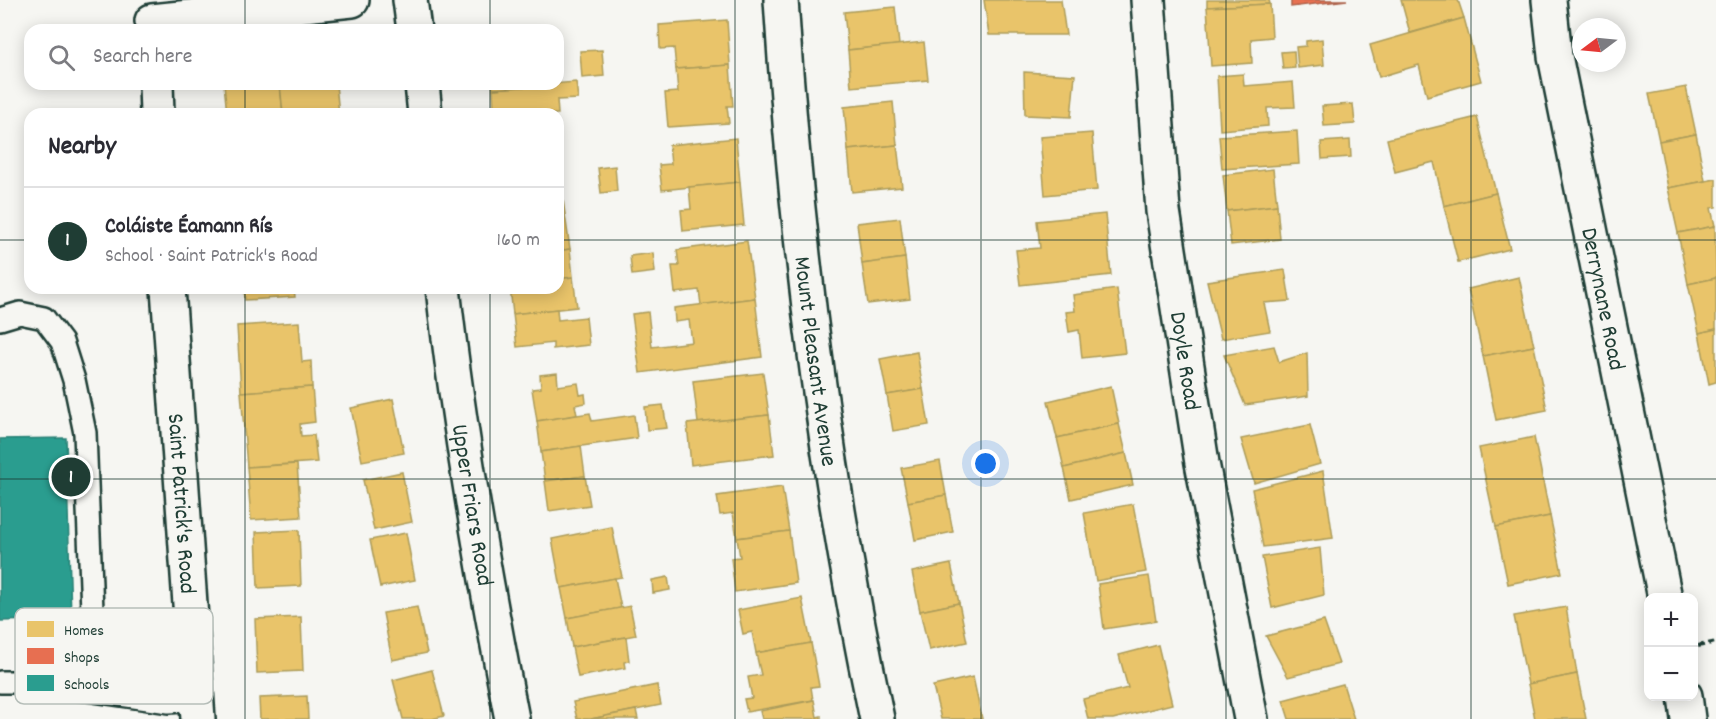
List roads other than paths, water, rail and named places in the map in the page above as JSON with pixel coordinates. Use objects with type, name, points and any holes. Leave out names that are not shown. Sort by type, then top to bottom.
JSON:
[{"type":"street","points":[[152,17],[352,0]]},
{"type":"street","points":[[410,0],[413,24]]},
{"type":"street","name":"Mount Pleasant Avenue","points":[[781,0],[790,130],[813,334],[848,565],[877,719]]},
{"type":"street","name":"Doyle Road","points":[[1148,0],[1162,205],[1176,306],[1202,462],[1251,719]]},
{"type":"street","name":"Derrynane Road","points":[[1549,0],[1555,56],[1664,593]]},
{"type":"street","points":[[156,90],[157,108]]},
{"type":"street","points":[[423,90],[424,108]]},
{"type":"street","name":"Saint Patrick's Road","points":[[168,294],[190,608]]},
{"type":"street","name":"Upper Friars Road","points":[[444,294],[481,561],[512,719]]},
{"type":"street","points":[[1685,701],[1688,719]]},
{"type":"lane","points":[[0,319],[20,313],[44,318],[62,342],[74,380],[85,433],[92,608]]},
{"type":"lane","points":[[176,704],[197,710]]},
{"type":"place","name":"Coláiste Éamann Rís","points":[[71,477]]}]
